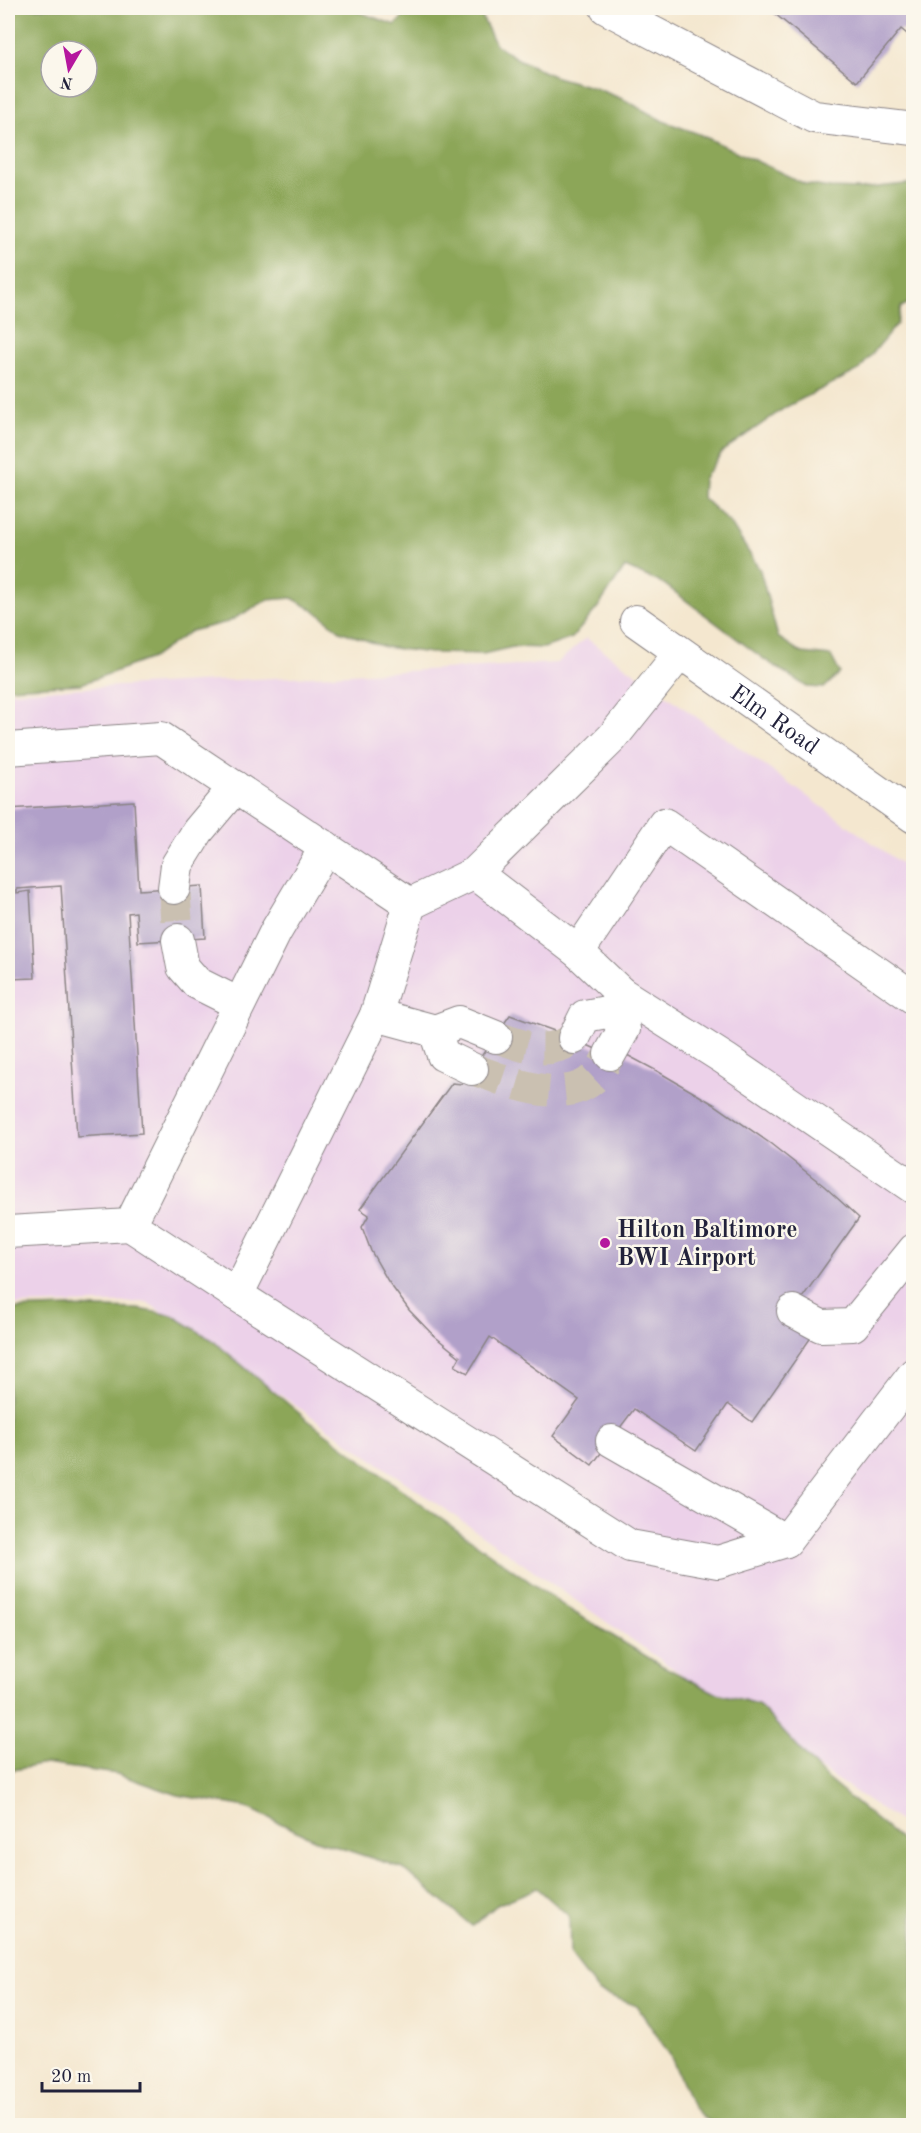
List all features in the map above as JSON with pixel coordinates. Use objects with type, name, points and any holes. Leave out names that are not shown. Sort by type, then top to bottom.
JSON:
[{"type":"street","points":[[606,8],[814,117],[914,129]]},
{"type":"street","name":"Elm Road","points":[[636,621],[914,818]]},
{"type":"street","points":[[237,1294],[376,1015],[410,904],[476,873],[612,738],[680,653]]},
{"type":"street","points":[[8,749],[161,738],[410,904]]},
{"type":"street","points":[[174,888],[177,865],[198,831],[235,787]]},
{"type":"street","points":[[578,952],[664,824],[914,998]]},
{"type":"street","points":[[130,1225],[276,931],[326,847]]},
{"type":"street","points":[[476,873],[578,952],[617,1002],[624,1029],[609,1054]]},
{"type":"street","points":[[178,940],[183,967],[197,983],[239,1004]]},
{"type":"street","points":[[574,1038],[585,1016],[617,1002]]},
{"type":"street","points":[[617,1002],[725,1059],[914,1188]]},
{"type":"street","points":[[376,1015],[435,1032],[459,1022],[496,1036]]},
{"type":"street","points":[[435,1032],[443,1055],[472,1069]]},
{"type":"street","points":[[8,1232],[130,1225],[630,1546],[718,1562],[786,1541],[914,1374]]},
{"type":"street","points":[[793,1311],[821,1326],[854,1325],[914,1250]]},
{"type":"street","points":[[612,1441],[786,1541]]},
{"type":"shaded area","points":[[586,638],[913,872],[913,1830],[769,1735],[147,1302],[8,1305],[8,692],[557,663]]},
{"type":"green space","points":[[8,8],[348,8],[395,25],[412,8],[482,8],[483,19],[496,45],[516,58],[553,76],[595,88],[625,100],[663,121],[699,134],[805,184],[860,189],[913,183],[913,301],[901,307],[897,324],[859,370],[786,407],[723,451],[703,479],[702,497],[731,524],[760,570],[778,637],[802,653],[831,656],[840,673],[824,688],[807,687],[765,660],[664,584],[625,567],[598,607],[572,638],[544,648],[513,647],[483,654],[430,653],[385,647],[340,631],[317,612],[292,598],[267,600],[228,622],[191,631],[152,658],[81,684],[8,688]]},
{"type":"green space","points":[[68,1307],[138,1309],[172,1315],[211,1339],[305,1418],[567,1608],[659,1664],[714,1692],[758,1704],[827,1779],[913,1850],[913,2125],[757,2126],[710,2122],[693,2107],[670,2055],[637,2006],[598,1991],[570,1955],[569,1916],[537,1888],[497,1905],[472,1926],[402,1868],[316,1840],[246,1807],[178,1795],[117,1774],[45,1764],[8,1771],[8,1309]]},
{"type":"building","points":[[768,8],[914,8],[914,36],[912,38],[901,29],[857,82]]},
{"type":"building","points":[[134,801],[139,890],[202,886],[205,938],[138,942],[136,912],[128,913],[142,1133],[77,1137],[61,886],[17,889],[17,893],[30,891],[35,978],[8,979],[8,809]]},
{"type":"building","name":"Hilton Baltimore BWI Airport","points":[[510,1015],[560,1033],[623,1061],[627,1055],[657,1071],[715,1105],[771,1144],[824,1186],[859,1218],[787,1319],[812,1336],[752,1422],[728,1404],[696,1451],[634,1409],[592,1465],[553,1436],[579,1400],[490,1337],[468,1373],[455,1366],[460,1357],[433,1335],[409,1310],[388,1281],[371,1251],[362,1227],[369,1215],[360,1209],[452,1083],[462,1084]]},
{"type":"tunnel","points":[[174,888],[178,940]]},
{"type":"tunnel","points":[[496,1037],[535,1048],[555,1047],[574,1038]]},
{"type":"tunnel","points":[[472,1069],[534,1088],[551,1091],[567,1090],[581,1086],[594,1078],[610,1054]]},
{"type":"place","name":"Hilton Baltimore BWI Airport","points":[[605,1243]]}]
